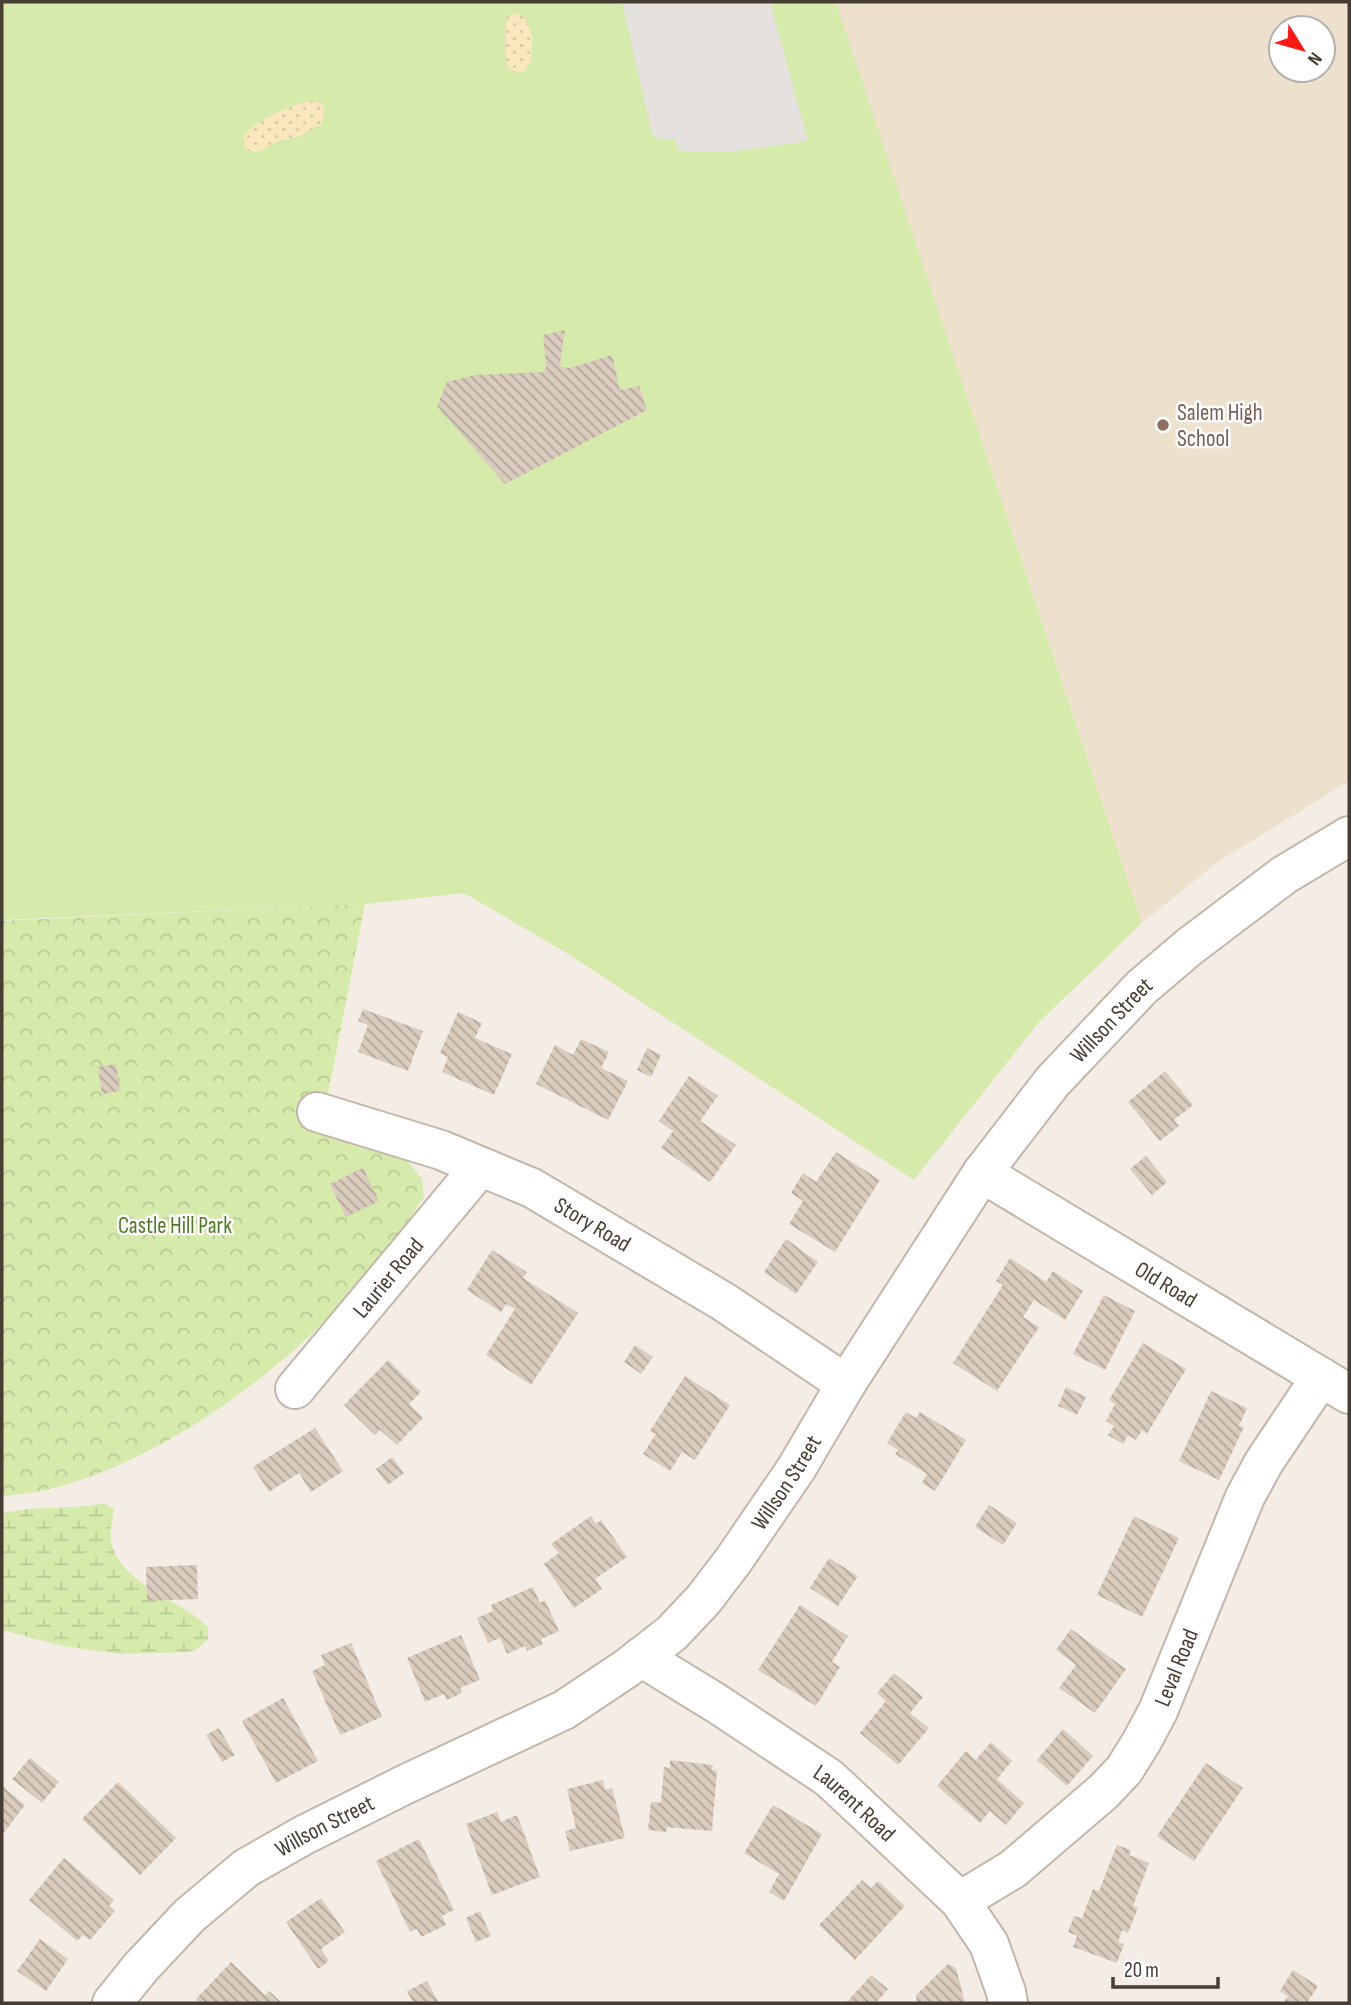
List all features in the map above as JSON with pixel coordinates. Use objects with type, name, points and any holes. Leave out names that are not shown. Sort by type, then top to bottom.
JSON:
[{"type":"street","name":"Willson Street","points":[[112,2003],[141,1966],[191,1915],[246,1868],[304,1835],[406,1784],[564,1710],[627,1668],[672,1633],[704,1599],[733,1562],[796,1468],[846,1384],[982,1173],[1053,1081],[1142,987],[1189,947],[1284,875],[1349,836]]},
{"type":"street","name":"Story Road","points":[[317,1112],[441,1150],[531,1188],[724,1302],[846,1384]]},
{"type":"street","name":"Laurier Road","points":[[295,1389],[480,1167]]},
{"type":"street","name":"Old Road","points":[[982,1173],[1335,1386]]},
{"type":"street","name":"Leval Road","points":[[960,1901],[1013,1869],[1103,1792],[1124,1770],[1158,1711],[1245,1497],[1264,1462],[1335,1386]]},
{"type":"street","name":"Laurent Road","points":[[641,1657],[829,1778],[960,1901],[989,1944],[1006,1992],[1007,2003]]},
{"type":"shaded area","points":[[622,2],[770,2],[808,141],[729,152],[680,152],[675,140],[655,138]]},
{"type":"shaded area","name":"Salem High School","points":[[836,2],[1349,2],[1349,781],[1218,862],[1142,923]]},
{"type":"green space","points":[[2,2],[836,2],[1142,923],[1039,1022],[914,1180],[565,952],[464,893],[365,904],[2,920]]},
{"type":"green space","name":"Castle Hill Park","points":[[365,904],[321,1131],[374,1148],[409,1163],[422,1179],[424,1197],[384,1253],[339,1306],[270,1370],[229,1401],[139,1456],[92,1476],[46,1490],[2,1496],[2,921]]},
{"type":"green space","points":[[104,1503],[114,1509],[111,1541],[122,1565],[143,1584],[191,1613],[208,1627],[208,1639],[193,1652],[118,1654],[63,1646],[2,1630],[2,1513]]},
{"type":"sand","points":[[514,13],[526,22],[532,39],[530,58],[522,72],[514,71],[506,64],[506,23],[507,17]]},
{"type":"sand","points":[[311,101],[323,105],[321,124],[298,137],[279,141],[258,151],[245,149],[244,135],[257,124],[284,109]]},
{"type":"building","points":[[565,330],[561,367],[570,368],[612,355],[620,390],[639,386],[647,410],[505,484],[437,406],[447,382],[476,375],[544,372],[546,366],[543,335]]},
{"type":"building","points":[[363,1009],[423,1031],[408,1071],[358,1052],[368,1025],[358,1021]]},
{"type":"building","points":[[458,1012],[482,1023],[475,1038],[512,1054],[494,1095],[442,1072],[448,1057],[440,1053]]},
{"type":"building","points":[[581,1039],[609,1052],[601,1068],[628,1081],[608,1120],[536,1084],[555,1045],[573,1055]]},
{"type":"building","points":[[647,1048],[661,1055],[651,1077],[637,1070]]},
{"type":"building","points":[[116,1064],[120,1091],[102,1094],[98,1067]]},
{"type":"building","points":[[1165,1071],[1193,1105],[1174,1120],[1179,1126],[1160,1141],[1128,1102]]},
{"type":"building","points":[[689,1076],[718,1096],[700,1121],[736,1145],[710,1182],[661,1148],[673,1131],[659,1121]]},
{"type":"building","points":[[836,1152],[880,1180],[835,1252],[789,1224],[803,1201],[791,1193],[803,1173],[816,1182]]},
{"type":"building","points":[[1146,1156],[1167,1182],[1152,1195],[1130,1169]]},
{"type":"building","points":[[363,1168],[379,1201],[346,1217],[330,1184]]},
{"type":"building","points":[[786,1239],[818,1262],[796,1294],[764,1272]]},
{"type":"building","points":[[492,1250],[527,1272],[523,1278],[578,1313],[531,1385],[486,1355],[515,1309],[506,1304],[501,1312],[467,1290]]},
{"type":"building","points":[[1010,1258],[1046,1282],[1053,1271],[1083,1291],[1065,1320],[1034,1300],[1023,1317],[1039,1327],[997,1391],[953,1363],[1003,1285],[996,1281]]},
{"type":"building","points":[[1104,1295],[1135,1311],[1105,1370],[1073,1354]]},
{"type":"building","points":[[1143,1343],[1186,1369],[1147,1434],[1142,1430],[1136,1440],[1128,1435],[1123,1444],[1108,1435],[1114,1426],[1106,1421],[1115,1404],[1109,1400]]},
{"type":"building","points":[[635,1345],[653,1357],[641,1374],[624,1362]]},
{"type":"building","points":[[388,1360],[421,1392],[409,1404],[423,1418],[397,1445],[380,1430],[375,1435],[344,1405]]},
{"type":"building","points":[[685,1376],[730,1405],[695,1460],[682,1452],[670,1471],[643,1454],[656,1434],[650,1431]]},
{"type":"building","points":[[1066,1387],[1086,1397],[1077,1415],[1058,1406]]},
{"type":"building","points":[[1211,1391],[1247,1408],[1239,1426],[1244,1427],[1219,1480],[1179,1461]]},
{"type":"building","points":[[906,1412],[916,1418],[920,1412],[966,1440],[935,1491],[922,1483],[927,1474],[895,1454],[898,1450],[887,1443]]},
{"type":"building","points":[[315,1428],[343,1471],[311,1492],[299,1473],[269,1492],[253,1467]]},
{"type":"building","points":[[392,1457],[404,1473],[388,1485],[376,1469]]},
{"type":"building","points":[[989,1505],[1017,1523],[1003,1545],[975,1527]]},
{"type":"building","points":[[591,1516],[596,1524],[601,1520],[627,1557],[595,1579],[602,1589],[574,1608],[544,1564],[559,1553],[551,1544]]},
{"type":"building","points":[[1134,1516],[1179,1538],[1142,1617],[1097,1595]]},
{"type":"building","points":[[829,1558],[858,1576],[838,1606],[810,1588]]},
{"type":"building","points":[[197,1565],[198,1599],[147,1601],[146,1567]]},
{"type":"building","points":[[533,1587],[540,1603],[545,1600],[559,1631],[541,1639],[543,1644],[527,1651],[525,1646],[507,1654],[500,1638],[488,1643],[477,1618],[493,1611],[491,1605]]},
{"type":"building","points":[[800,1605],[848,1636],[832,1662],[840,1667],[816,1706],[758,1670]]},
{"type":"building","points":[[1071,1629],[1126,1669],[1095,1713],[1059,1688],[1076,1665],[1056,1650]]},
{"type":"building","points":[[461,1635],[480,1680],[460,1688],[462,1693],[447,1700],[444,1694],[425,1702],[407,1658]]},
{"type":"building","points":[[351,1643],[382,1717],[340,1735],[312,1671],[325,1665],[321,1655]]},
{"type":"building","points":[[894,1673],[923,1697],[910,1713],[929,1728],[898,1765],[860,1733],[886,1701],[877,1693]]},
{"type":"building","points":[[283,1698],[318,1761],[276,1783],[242,1721]]},
{"type":"building","points":[[219,1728],[235,1755],[222,1762],[206,1735]]},
{"type":"building","points":[[1063,1729],[1093,1756],[1067,1786],[1037,1760]]},
{"type":"building","points":[[991,1742],[1012,1761],[997,1779],[1024,1803],[1006,1825],[990,1811],[980,1823],[937,1786],[966,1751],[976,1760]]},
{"type":"building","points":[[30,1758],[59,1782],[42,1803],[12,1779]]},
{"type":"building","points":[[670,1760],[713,1765],[712,1770],[717,1771],[712,1831],[667,1827],[666,1832],[648,1830],[651,1802],[661,1803],[664,1767],[670,1768]]},
{"type":"building","points":[[1206,1763],[1243,1788],[1194,1861],[1157,1836]]},
{"type":"building","points":[[603,1780],[605,1790],[612,1788],[625,1838],[570,1851],[565,1831],[576,1828],[567,1789]]},
{"type":"building","points":[[118,1782],[176,1838],[140,1875],[82,1819]]},
{"type":"building","points":[[2,1786],[25,1805],[2,1835]]},
{"type":"building","points":[[773,1805],[822,1834],[784,1901],[769,1892],[779,1874],[744,1853]]},
{"type":"building","points":[[497,1812],[501,1822],[517,1815],[540,1877],[492,1895],[466,1824]]},
{"type":"building","points":[[419,1839],[454,1910],[442,1916],[446,1925],[421,1937],[417,1929],[410,1932],[376,1861]]},
{"type":"building","points":[[1117,1845],[1131,1850],[1129,1855],[1149,1863],[1133,1906],[1138,1908],[1128,1933],[1122,1930],[1118,1942],[1124,1944],[1117,1963],[1073,1947],[1077,1936],[1068,1932],[1074,1916],[1082,1918],[1093,1889],[1099,1891]]},
{"type":"building","points":[[64,1858],[114,1900],[109,1906],[115,1911],[90,1940],[83,1935],[77,1941],[29,1900]]},
{"type":"building","points":[[862,1880],[871,1888],[878,1881],[905,1906],[855,1960],[819,1925]]},
{"type":"building","points":[[321,1898],[345,1932],[321,1949],[329,1961],[318,1969],[286,1922]]},
{"type":"building","points":[[480,1911],[491,1936],[476,1942],[466,1918]]},
{"type":"building","points":[[40,1939],[68,1959],[46,1991],[17,1971]]},
{"type":"building","points":[[231,1962],[265,1995],[269,1991],[282,2003],[200,2003],[196,1999]]},
{"type":"building","points":[[948,1964],[956,1968],[965,2003],[917,2003],[916,1995]]},
{"type":"building","points":[[1293,1970],[1318,1986],[1307,2003],[1283,2003],[1288,1996],[1280,1991]]},
{"type":"building","points":[[871,1975],[888,1989],[876,2003],[846,2003]]},
{"type":"building","points":[[427,1981],[439,2003],[413,2003],[407,1991]]},
{"type":"place","name":"Salem High School","points":[[1163,425]]}]
